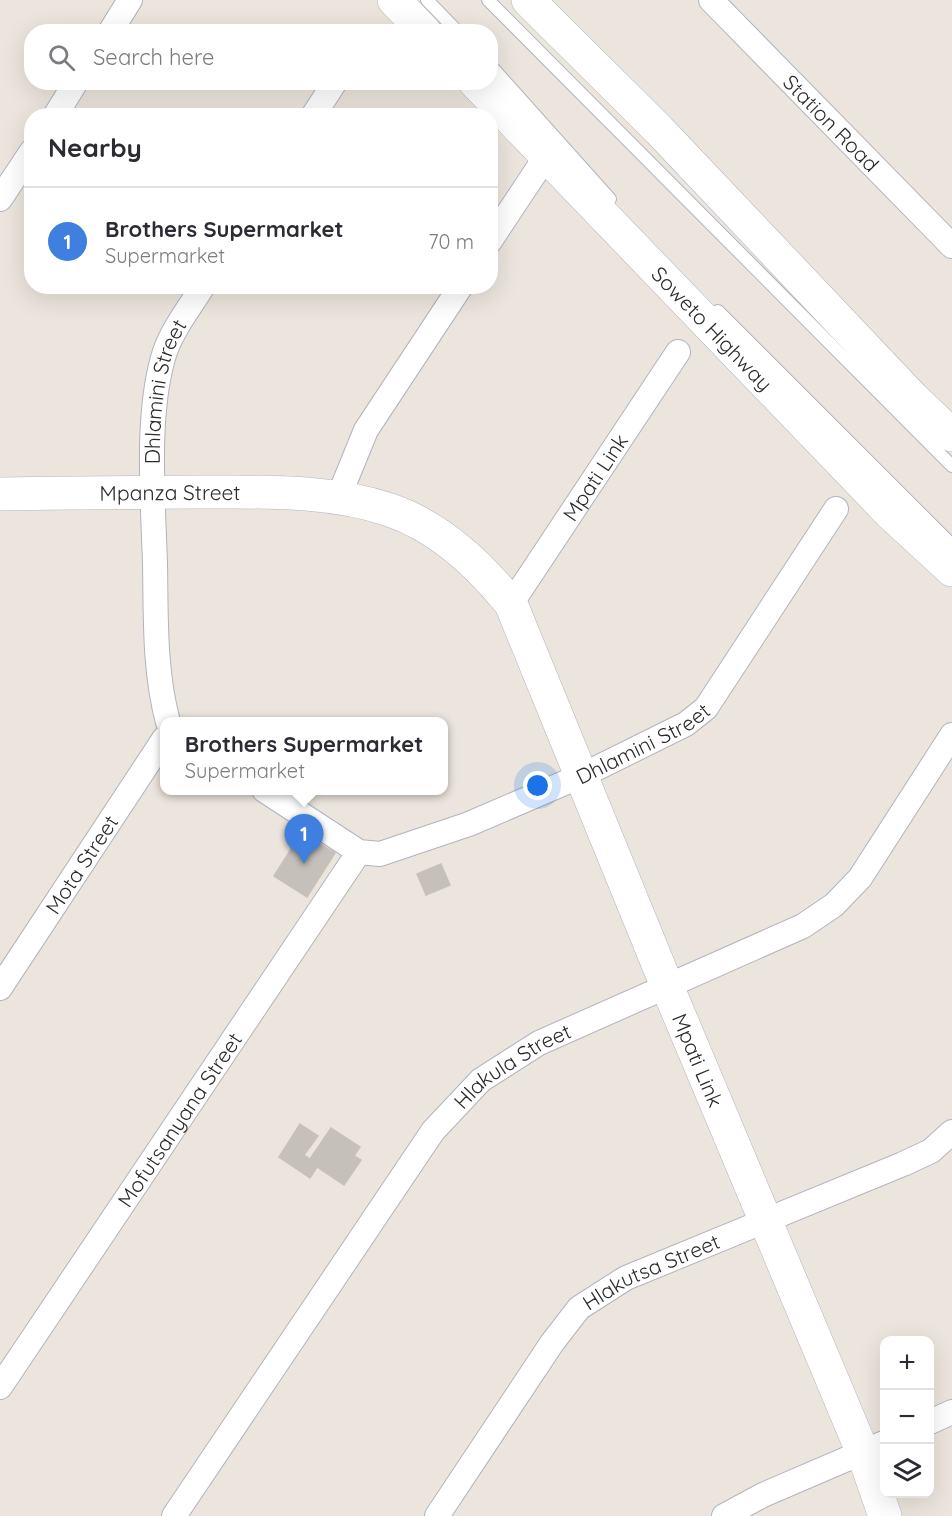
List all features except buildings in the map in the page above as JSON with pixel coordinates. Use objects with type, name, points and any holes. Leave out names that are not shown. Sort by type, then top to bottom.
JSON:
[{"type":"street","points":[[115,24],[130,0]]},
{"type":"street","points":[[394,0],[417,24]]},
{"type":"street","points":[[528,0],[658,130],[904,390],[952,435]]},
{"type":"street","name":"Station Road","points":[[711,0],[952,246]]},
{"type":"street","points":[[60,108],[71,90]]},
{"type":"street","points":[[319,108],[330,90]]},
{"type":"street","name":"Soweto Highway","points":[[483,90],[890,513],[952,570]]},
{"type":"street","points":[[498,230],[547,155]]},
{"type":"street","points":[[0,199],[24,163]]},
{"type":"street","name":"Dhlamini Street","points":[[167,717],[158,665],[153,492],[156,386],[164,354],[175,330],[198,294]]},
{"type":"street","points":[[339,496],[366,430],[456,294]]},
{"type":"street","name":"Mpati Link","points":[[511,604],[678,352]]},
{"type":"street","name":"Mpanza Street","points":[[0,494],[264,492],[339,496],[392,511],[445,539]]},
{"type":"street","name":"Dhlamini Street","points":[[359,852],[380,854],[423,841],[583,775],[686,724],[706,708],[836,509]]},
{"type":"street","name":"Mpati Link","points":[[445,539],[484,571],[511,604],[766,1223],[874,1448],[885,1516]]},
{"type":"street","name":"Hlakula Street","points":[[174,1516],[433,1131],[473,1088],[481,1080],[539,1043],[803,926],[834,905],[860,878],[952,735]]},
{"type":"street","name":"Mota Street","points":[[0,988],[160,747]]},
{"type":"street","points":[[272,795],[359,852]]},
{"type":"street","name":"Mofutsanyana Street","points":[[0,1387],[359,852]]},
{"type":"street","name":"Hlakutsa Street","points":[[437,1516],[552,1343],[579,1308],[626,1278],[698,1247],[766,1223],[913,1160],[931,1151],[952,1132]]},
{"type":"street","points":[[934,1420],[952,1412]]},
{"type":"street","points":[[724,1516],[763,1495],[874,1448]]},
{"type":"lane","points":[[427,0],[450,24]]},
{"type":"lane","points":[[488,0],[952,466]]},
{"type":"lane","points":[[498,74],[622,213]]},
{"type":"lane","name":"Soweto Highway","points":[[712,305],[952,545]]},
{"type":"place","name":"Brothers Supermarket","points":[[304,864]]}]
